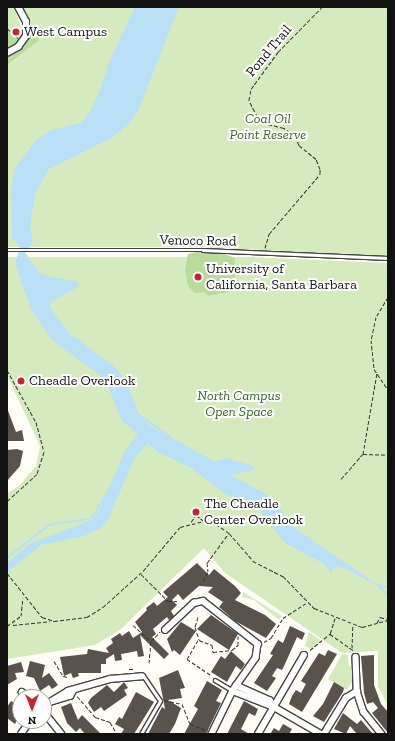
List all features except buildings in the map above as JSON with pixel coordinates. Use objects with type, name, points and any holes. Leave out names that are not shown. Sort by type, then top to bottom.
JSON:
[{"type":"street","points":[[7,54],[24,40],[27,27],[18,7]]},
{"type":"street","points":[[165,630],[194,603],[203,601],[254,638],[258,644],[257,654],[235,688],[210,733]]},
{"type":"street","points":[[258,734],[304,655]]},
{"type":"street","points":[[356,656],[357,691],[364,712],[382,734]]},
{"type":"street","points":[[52,700],[62,693],[75,694],[110,679],[142,676]]},
{"type":"street","points":[[235,688],[270,701],[274,706],[322,734],[346,698],[357,691]]},
{"type":"street","points":[[52,722],[62,734]]},
{"type":"lane","name":"Venoco Road","points":[[7,250],[265,252],[388,258]]},
{"type":"lane","points":[[142,676],[160,701],[142,734]]},
{"type":"lane","points":[[215,680],[235,688]]},
{"type":"path","name":"Pond Trail","points":[[265,252],[269,234],[320,174],[320,169],[316,159],[299,145],[295,136],[284,128],[260,122],[250,100],[251,90],[278,52],[322,7]]},
{"type":"path","points":[[7,28],[24,40]]},
{"type":"path","points":[[341,479],[362,454],[377,373],[372,330],[388,297]]},
{"type":"path","points":[[7,370],[36,422],[44,452],[37,474],[7,501]]},
{"type":"path","points":[[377,373],[388,390]]},
{"type":"path","points":[[362,454],[388,455]]},
{"type":"path","points":[[7,626],[54,621],[90,615],[140,573],[174,532],[191,522],[196,515],[204,522]]},
{"type":"path","points":[[191,522],[216,524],[228,533],[253,561],[283,576],[306,602],[335,618],[353,624],[368,626],[388,620]]},
{"type":"path","points":[[203,581],[208,572],[207,563],[228,533]]},
{"type":"path","points":[[7,573],[35,612],[54,621]]},
{"type":"path","points":[[140,573],[168,601],[177,601]]},
{"type":"path","points":[[13,625],[23,612],[23,596]]},
{"type":"path","points":[[266,641],[283,618],[306,602]]},
{"type":"path","points":[[198,617],[195,627],[199,640],[187,659],[214,677]]},
{"type":"path","points":[[377,623],[380,617],[388,620]]},
{"type":"path","points":[[310,650],[330,634],[335,618]]},
{"type":"path","points":[[353,624],[352,648],[356,656]]},
{"type":"path","points":[[133,625],[151,641]]},
{"type":"path","points":[[149,663],[151,641],[159,632]]},
{"type":"path","points":[[199,640],[212,645],[213,652],[232,650],[238,645],[240,633]]},
{"type":"path","points":[[330,634],[352,648]]},
{"type":"path","points":[[54,661],[63,676],[68,677]]},
{"type":"path","points":[[75,694],[95,718],[110,722],[118,734]]},
{"type":"path","points":[[165,700],[182,704],[190,724],[210,733]]},
{"type":"green space","points":[[7,7],[14,7],[22,30],[7,51]]},
{"type":"green space","name":"University of California, Santa Barbara","points":[[22,7],[388,7],[388,256],[200,247],[31,247],[25,253],[29,257],[250,257],[388,263],[388,706],[378,686],[378,651],[342,653],[225,573],[204,548],[121,629],[95,645],[7,659],[7,493],[19,486],[36,466],[40,446],[7,375],[7,257],[19,257],[20,247],[7,247],[7,63],[31,43],[31,27]]},
{"type":"green space","name":"West Campus","points":[[14,28],[21,32],[29,29],[37,31],[39,40],[7,65],[7,30],[13,32]]},
{"type":"green space","points":[[197,252],[222,253],[235,258],[235,278],[229,292],[208,296],[204,292],[195,293],[188,286],[185,270],[188,254]]},
{"type":"green space","points":[[243,592],[282,616],[279,620],[254,600],[242,597]]},
{"type":"green space","points":[[309,632],[322,641],[311,649],[305,646]]},
{"type":"green space","points":[[342,654],[348,655],[349,666],[354,666],[354,678],[347,690],[328,679]]},
{"type":"water","points":[[135,7],[179,7],[139,109],[129,124],[111,138],[49,169],[36,192],[30,225],[33,242],[25,253],[42,275],[78,282],[78,287],[49,303],[52,311],[72,336],[115,367],[128,384],[139,415],[150,426],[214,461],[226,458],[253,466],[255,469],[251,471],[230,475],[266,494],[280,508],[290,525],[378,585],[338,566],[333,568],[332,574],[324,564],[285,543],[256,506],[225,494],[191,468],[158,452],[148,443],[134,459],[108,520],[100,529],[84,536],[41,545],[7,572],[7,563],[31,543],[92,520],[99,511],[124,453],[138,434],[122,421],[105,379],[52,340],[31,310],[15,263],[20,247],[12,238],[11,189],[14,170],[35,141],[51,130],[80,123],[88,115],[101,88],[109,62]]},
{"type":"waterway","points":[[75,338],[85,345]]},
{"type":"waterway","points":[[139,414],[173,439]]},
{"type":"waterway","points":[[125,453],[138,436]]},
{"type":"waterway","points":[[7,558],[49,525],[92,518],[106,495]]},
{"type":"waterway","points":[[376,584],[388,588]]},
{"type":"waterway","points":[[378,585],[388,595]]},
{"type":"place","name":"West Campus","points":[[16,32]]},
{"type":"place","name":"University of California, Santa Barbara","points":[[198,277]]},
{"type":"place","name":"Cheadle Overlook","points":[[21,381]]},
{"type":"place","name":"The Cheadle Center Overlook","points":[[196,512]]},
{"type":"park label","name":"Coal Oil Point Reserve","points":[[268,128]]},
{"type":"park label","name":"North Campus Open Space","points":[[239,404]]}]
